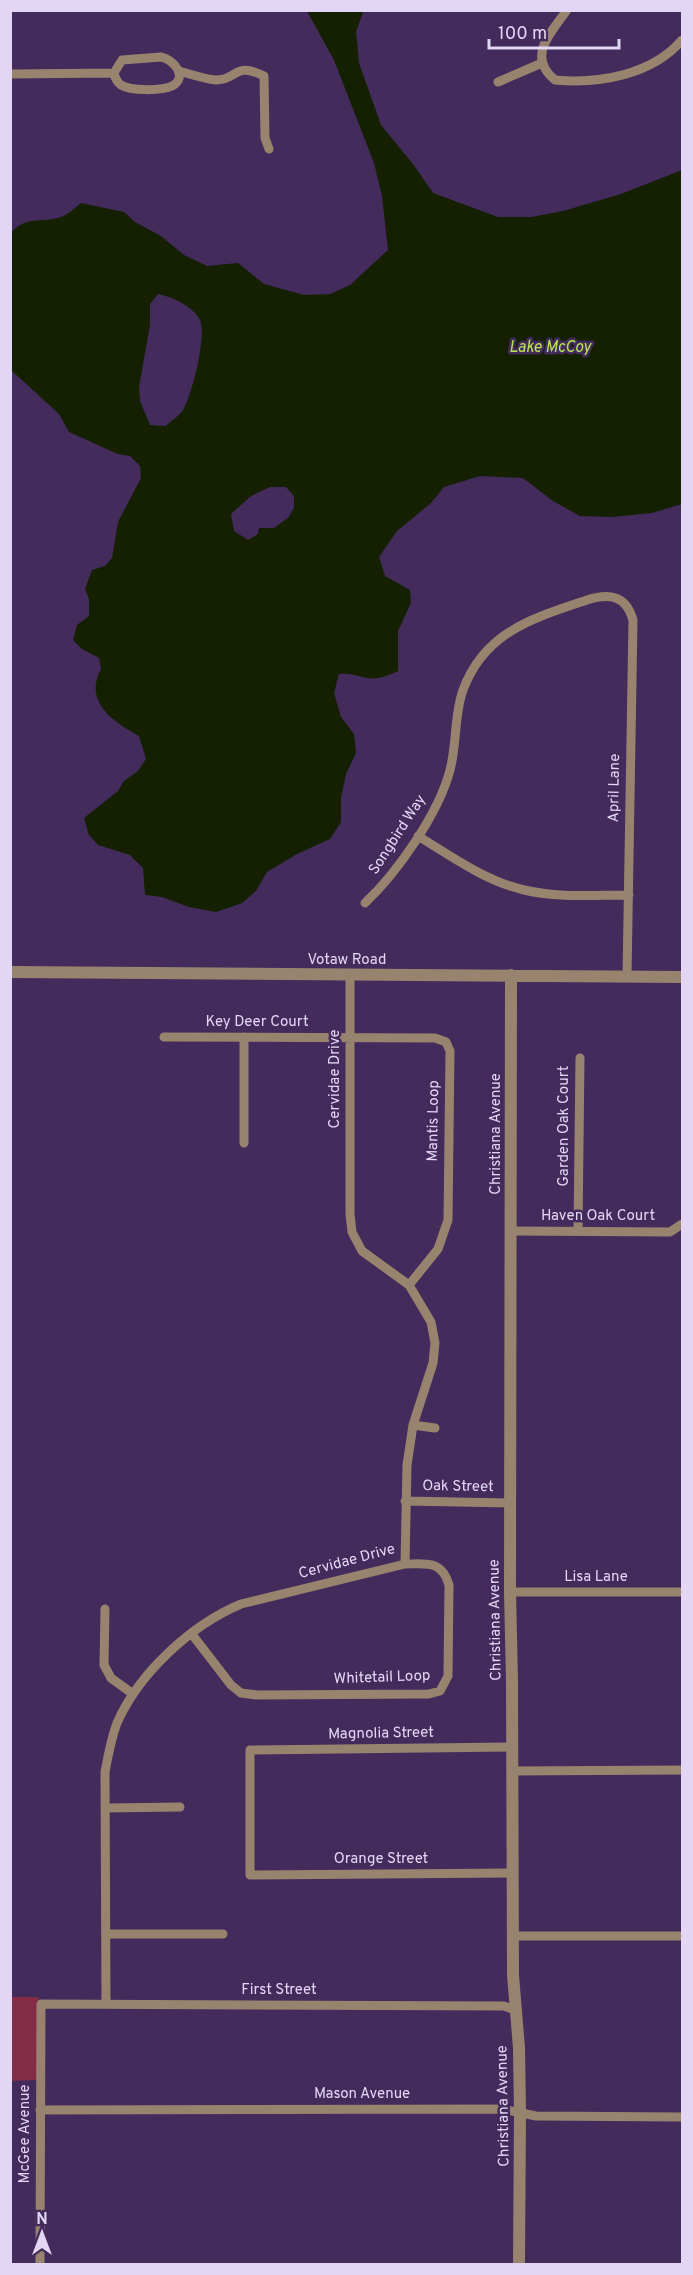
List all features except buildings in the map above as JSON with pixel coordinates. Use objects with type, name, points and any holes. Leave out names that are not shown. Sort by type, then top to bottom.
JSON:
[{"type":"street","points":[[567,10],[545,42],[542,51],[545,72],[555,80],[603,79],[628,74],[650,64],[676,47],[682,40]]},
{"type":"street","points":[[160,57],[174,62],[179,71],[175,84],[171,87],[156,89],[123,86],[114,73],[118,64],[125,58],[160,57]]},
{"type":"street","points":[[498,82],[542,63]]},
{"type":"street","points":[[179,71],[217,80],[239,70],[255,71],[264,76],[265,138],[268,149]]},
{"type":"street","points":[[10,74],[114,73]]},
{"type":"street","name":"Songbird Way","points":[[365,903],[381,888],[418,836],[438,800],[450,770],[463,690],[474,669],[489,649],[511,629],[575,604],[598,597],[613,597],[625,602]]},
{"type":"street","name":"April Lane","points":[[625,602],[630,608],[633,620],[627,977]]},
{"type":"street","points":[[418,836],[488,877],[523,890],[552,895],[629,895]]},
{"type":"street","name":"Votaw Road","points":[[10,972],[682,977]]},
{"type":"street","name":"Cervidae Drive","points":[[106,2004],[105,1772],[118,1723],[133,1694],[167,1654],[190,1633],[219,1613],[241,1604],[405,1564],[406,1472],[413,1425],[433,1363],[435,1343],[431,1322],[409,1285],[362,1251],[352,1232],[350,1214],[350,975]]},
{"type":"street","name":"Christiana Avenue","points":[[511,975],[512,1936],[519,2049],[519,2265]]},
{"type":"street","name":"Key Deer Court","points":[[164,1037],[350,1037]]},
{"type":"street","points":[[244,1037],[244,1143]]},
{"type":"street","name":"Mantis Loop","points":[[350,1037],[435,1038],[446,1042],[450,1051],[448,1220],[438,1249],[409,1285]]},
{"type":"street","name":"Garden Oak Court","points":[[578,1231],[580,1058]]},
{"type":"street","name":"Haven Oak Court","points":[[511,1231],[670,1232],[682,1224]]},
{"type":"street","points":[[413,1425],[435,1428]]},
{"type":"street","name":"Oak Street","points":[[405,1501],[511,1503]]},
{"type":"street","name":"Whitetail Loop","points":[[190,1633],[231,1685],[241,1693],[257,1695],[429,1694],[440,1691],[448,1676],[449,1585],[447,1575],[441,1568],[428,1564],[405,1564]]},
{"type":"street","name":"Lisa Lane","points":[[510,1592],[682,1592]]},
{"type":"street","points":[[105,1609],[104,1665],[111,1678],[133,1694]]},
{"type":"street","name":"Magnolia Street","points":[[250,1875],[250,1750],[513,1748]]},
{"type":"street","points":[[513,1771],[682,1770]]},
{"type":"street","points":[[106,1808],[180,1807]]},
{"type":"street","name":"Orange Street","points":[[250,1875],[512,1873]]},
{"type":"street","points":[[106,1934],[223,1934]]},
{"type":"street","points":[[512,1936],[682,1936]]},
{"type":"street","name":"First Street","points":[[41,2004],[504,2006],[515,2010]]},
{"type":"street","name":"McGee Avenue","points":[[40,2265],[41,2004]]},
{"type":"street","name":"Mason Avenue","points":[[40,2110],[502,2109],[536,2116],[682,2117]]},
{"type":"shaded area","points":[[10,1997],[38,1997],[38,2080],[11,2081]]},
{"type":"water","name":"Lake McCoy","points":[[307,11],[366,11],[363,12],[356,32],[359,63],[381,125],[433,193],[498,217],[532,217],[563,211],[621,194],[682,170],[682,504],[652,513],[612,517],[580,516],[553,501],[523,478],[480,476],[444,487],[431,503],[397,531],[379,557],[385,576],[410,590],[411,603],[398,631],[398,671],[377,678],[339,674],[334,693],[341,717],[354,734],[356,753],[346,774],[341,798],[341,822],[330,839],[297,854],[267,872],[256,891],[242,903],[216,912],[189,907],[162,897],[145,895],[143,868],[130,855],[98,845],[89,835],[84,818],[118,791],[124,781],[138,771],[146,759],[139,736],[111,717],[99,701],[96,681],[101,669],[99,658],[82,649],[73,640],[77,625],[89,616],[89,599],[85,589],[92,570],[105,566],[112,558],[118,522],[141,478],[140,466],[130,456],[118,454],[69,432],[59,414],[11,370],[11,232],[30,221],[61,217],[81,203],[124,212],[135,222],[161,236],[184,255],[207,266],[238,263],[264,284],[304,295],[330,294],[350,285],[388,250],[382,196],[374,163],[334,60]],"holes":[[[158,294],[187,306],[197,315],[202,328],[198,365],[187,402],[181,412],[166,426],[150,425],[140,401],[139,387],[150,325],[150,304]],[[270,487],[286,487],[294,496],[294,508],[288,518],[274,528],[259,528],[258,534],[248,540],[234,531],[231,514],[251,496]]]}]
